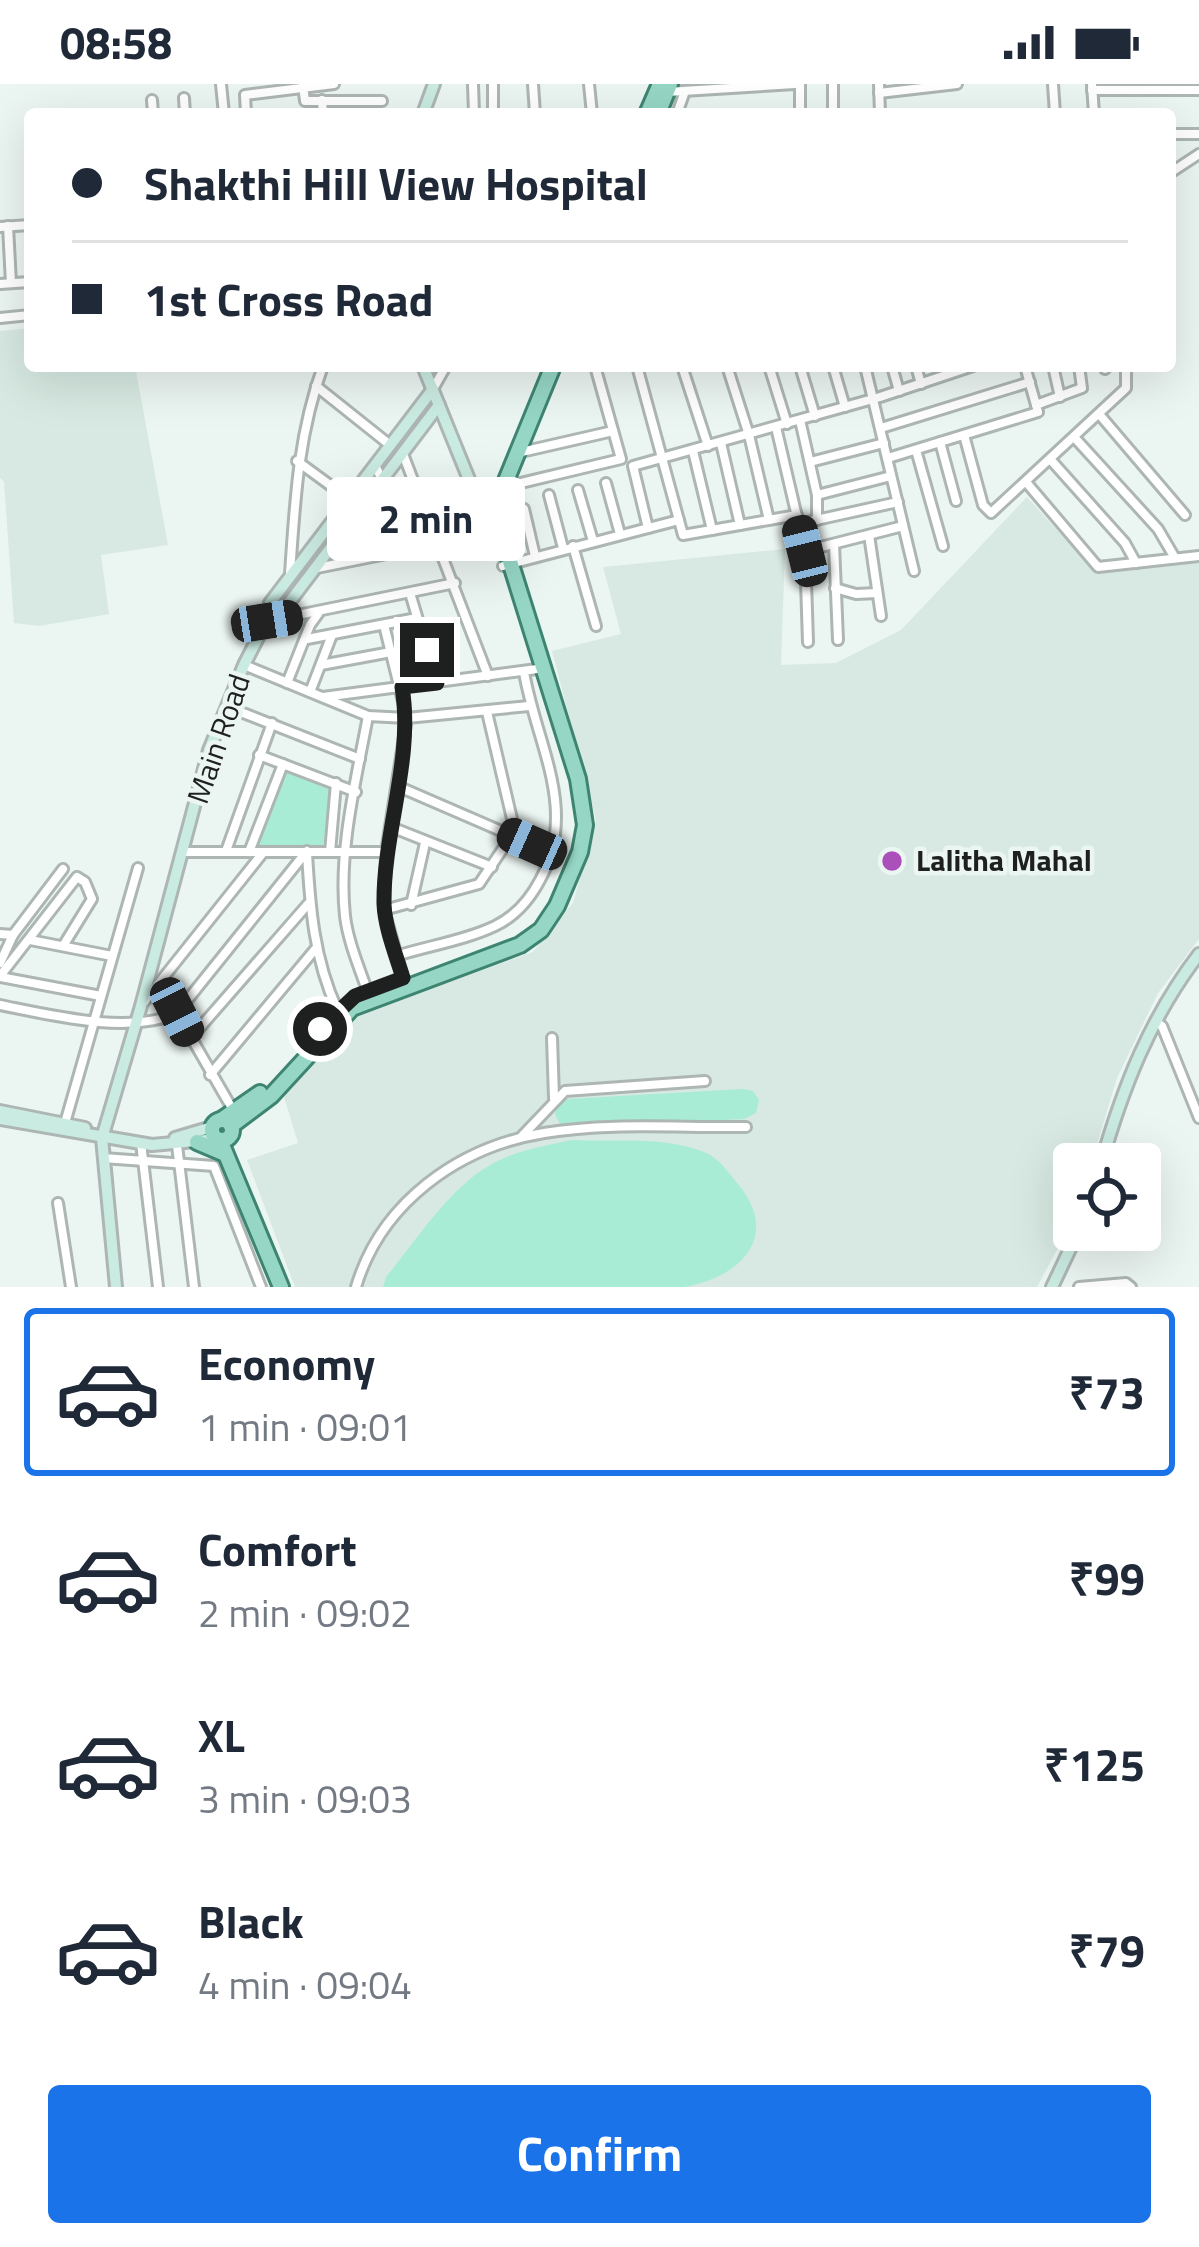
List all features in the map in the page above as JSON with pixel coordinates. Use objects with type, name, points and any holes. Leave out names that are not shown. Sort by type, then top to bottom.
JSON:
[{"type":"main road","points":[[500,488],[547,372]]},
{"type":"main road","points":[[226,1127],[346,1012],[526,942],[557,906],[580,852],[585,818],[578,778],[492,532],[500,488],[547,372]]},
{"type":"main road","points":[[322,1031],[337,1010],[367,990],[509,942],[536,924],[553,898],[572,850],[578,817],[573,787],[530,671],[494,516]]},
{"type":"main road","points":[[226,1127],[256,1234],[281,1287]]},
{"type":"main road","points":[[226,1127],[234,1136],[232,1159]]},
{"type":"main road","points":[[197,1142],[214,1146],[232,1159]]},
{"type":"street","points":[[246,108],[245,95],[334,84]]},
{"type":"street","points":[[670,88],[797,84]]},
{"type":"street","points":[[879,88],[957,84]]},
{"type":"street","points":[[769,85],[770,101]]},
{"type":"street","points":[[303,86],[305,101],[382,101]]},
{"type":"street","points":[[1092,87],[1199,90]]},
{"type":"street","points":[[184,98],[185,108]]},
{"type":"street","points":[[152,100],[153,108]]},
{"type":"street","points":[[322,100],[323,108]]},
{"type":"street","points":[[4,226],[11,283]]},
{"type":"street","points":[[0,284],[24,282]]},
{"type":"street","points":[[290,574],[297,461],[321,372]]},
{"type":"street","points":[[426,372],[478,502],[494,516]]},
{"type":"street","points":[[433,389],[443,372]]},
{"type":"street","points":[[597,372],[621,459]]},
{"type":"street","points":[[639,372],[683,536],[769,520],[818,520],[898,502]]},
{"type":"street","points":[[684,372],[708,446]]},
{"type":"street","points":[[729,372],[769,520]]},
{"type":"street","points":[[770,372],[805,551],[808,642]]},
{"type":"street","points":[[802,372],[815,416]]},
{"type":"street","points":[[835,372],[845,407]]},
{"type":"street","points":[[867,372],[914,571]]},
{"type":"street","points":[[894,372],[899,391]]},
{"type":"street","points":[[918,372],[921,383]]},
{"type":"street","points":[[500,488],[621,459],[633,466],[693,451],[874,399],[941,372]]},
{"type":"street","points":[[888,458],[1038,412],[1027,372]]},
{"type":"street","points":[[1054,372],[1060,398]]},
{"type":"street","points":[[1036,405],[1082,388],[1079,372]]},
{"type":"street","points":[[964,435],[985,510],[995,511],[1126,388],[1126,372]]},
{"type":"street","points":[[881,428],[1030,382]]},
{"type":"street","points":[[316,386],[390,445]]},
{"type":"street","name":"Main Road","points":[[102,1135],[209,750],[269,618],[270,602],[433,389]]},
{"type":"street","points":[[269,618],[282,612],[439,405]]},
{"type":"street","points":[[1099,414],[1185,515]]},
{"type":"street","points":[[800,420],[818,520]]},
{"type":"street","points":[[517,453],[613,431]]},
{"type":"street","points":[[1074,437],[1158,529],[1175,558]]},
{"type":"street","points":[[940,442],[956,501]]},
{"type":"street","points":[[721,443],[740,525]]},
{"type":"street","points":[[810,461],[884,443]]},
{"type":"street","points":[[916,450],[943,546]]},
{"type":"street","points":[[693,451],[712,530]]},
{"type":"street","points":[[402,453],[488,676]]},
{"type":"street","points":[[1050,459],[1125,543],[1136,563]]},
{"type":"street","points":[[297,461],[349,499]]},
{"type":"street","points":[[375,465],[399,516]]},
{"type":"street","points":[[633,466],[648,527]]},
{"type":"street","points":[[817,495],[892,476]]},
{"type":"street","points":[[1026,482],[1098,567],[1199,556]]},
{"type":"street","points":[[606,483],[620,534]]},
{"type":"street","points":[[578,490],[593,541]]},
{"type":"street","points":[[549,494],[596,626]]},
{"type":"street","points":[[338,537],[423,508]]},
{"type":"street","points":[[524,509],[536,556]]},
{"type":"street","points":[[507,565],[679,520]]},
{"type":"street","points":[[805,551],[903,526]]},
{"type":"street","points":[[315,568],[492,532]]},
{"type":"street","points":[[869,535],[881,616]]},
{"type":"street","points":[[834,544],[838,640]]},
{"type":"street","points":[[269,618],[318,614],[455,584]]},
{"type":"street","points":[[835,588],[877,593]]},
{"type":"street","points":[[410,593],[437,683]]},
{"type":"street","points":[[287,683],[318,614]]},
{"type":"street","points":[[307,640],[417,618]]},
{"type":"street","points":[[384,626],[407,718],[386,852],[384,910],[403,978]]},
{"type":"street","points":[[310,692],[332,635]]},
{"type":"street","points":[[321,665],[391,652]]},
{"type":"street","points":[[244,665],[368,716],[407,718],[529,706]]},
{"type":"street","points":[[322,697],[530,671],[529,706],[549,763],[558,825],[554,854],[529,901],[496,926],[396,956]]},
{"type":"street","points":[[228,706],[360,759]]},
{"type":"street","points":[[384,910],[479,884],[510,834],[512,823],[487,712]]},
{"type":"street","points":[[367,990],[345,919],[346,853],[368,716]]},
{"type":"street","points":[[226,851],[272,723]]},
{"type":"street","points":[[259,755],[356,792]]},
{"type":"street","points":[[249,853],[283,764]]},
{"type":"street","points":[[330,852],[336,783]]},
{"type":"street","points":[[397,786],[554,854]]},
{"type":"street","points":[[391,826],[492,867]]},
{"type":"street","points":[[411,905],[425,843]]},
{"type":"street","points":[[183,851],[386,852]]},
{"type":"street","points":[[307,851],[308,904],[325,983],[337,1010]]},
{"type":"street","points":[[0,1006],[93,1023],[160,1021],[177,1012],[307,851]]},
{"type":"street","points":[[141,1006],[262,853]]},
{"type":"street","points":[[65,1124],[137,868]]},
{"type":"street","points":[[0,963],[13,935],[63,869]]},
{"type":"street","points":[[62,946],[92,899],[86,882],[77,877],[0,976],[101,996]]},
{"type":"street","points":[[190,1039],[308,904]]},
{"type":"street","points":[[0,934],[13,935]]},
{"type":"street","points":[[30,940],[112,956]]},
{"type":"street","points":[[210,1075],[317,947]]},
{"type":"street","points":[[1108,1143],[1135,1060],[1167,996],[1198,956]]},
{"type":"street","points":[[177,1012],[210,1075],[226,1127]]},
{"type":"street","points":[[1154,1021],[1162,1026],[1199,1118]]},
{"type":"street","points":[[552,1038],[554,1099]]},
{"type":"street","points":[[516,1140],[536,1126],[554,1099],[574,1089],[705,1081]]},
{"type":"street","points":[[0,1115],[65,1124],[102,1135],[167,1140],[226,1127]]},
{"type":"street","points":[[0,1115],[141,1144],[197,1142],[226,1127]]},
{"type":"street","points":[[356,1287],[372,1244],[407,1199],[463,1161],[516,1140],[561,1131],[746,1127]]},
{"type":"street","points":[[102,1135],[116,1287]]},
{"type":"street","points":[[141,1144],[158,1287]]},
{"type":"street","points":[[177,1145],[194,1287]]},
{"type":"street","points":[[104,1158],[214,1166],[261,1287]]},
{"type":"street","points":[[58,1203],[71,1287]]},
{"type":"street","points":[[1052,1287],[1069,1251]]},
{"type":"street","points":[[1079,1287],[1126,1283],[1131,1287]]},
{"type":"shaded area","points":[[24,329],[24,372],[136,372],[168,545],[101,555],[109,614],[39,626],[14,623],[0,478],[0,331]]},
{"type":"shaded area","name":"Lalitha Mahal","points":[[1027,497],[1095,572],[1199,563],[1199,939],[1158,993],[1117,1078],[1097,1143],[1053,1143],[1056,1251],[1037,1287],[295,1287],[247,1160],[298,1143],[284,1097],[353,1017],[533,952],[573,903],[596,820],[552,651],[621,634],[603,567],[785,549],[781,665],[836,663],[901,630]]},
{"type":"green space","points":[[284,769],[331,785],[323,848],[255,848]]},
{"type":"green space","points":[[753,1091],[759,1100],[756,1113],[744,1119],[569,1128],[555,1114],[559,1103],[567,1099]]},
{"type":"green space","points":[[572,1140],[656,1142],[709,1155],[727,1170],[751,1203],[755,1238],[748,1252],[722,1275],[684,1287],[383,1287],[431,1220],[468,1181],[514,1154]]},
{"type":"place","name":"Lalitha Mahal","points":[[892,861]]},
{"type":"route","points":[[320,1029],[355,996],[403,978],[384,910],[386,852],[407,718],[402,687],[437,683],[427,650]]}]
